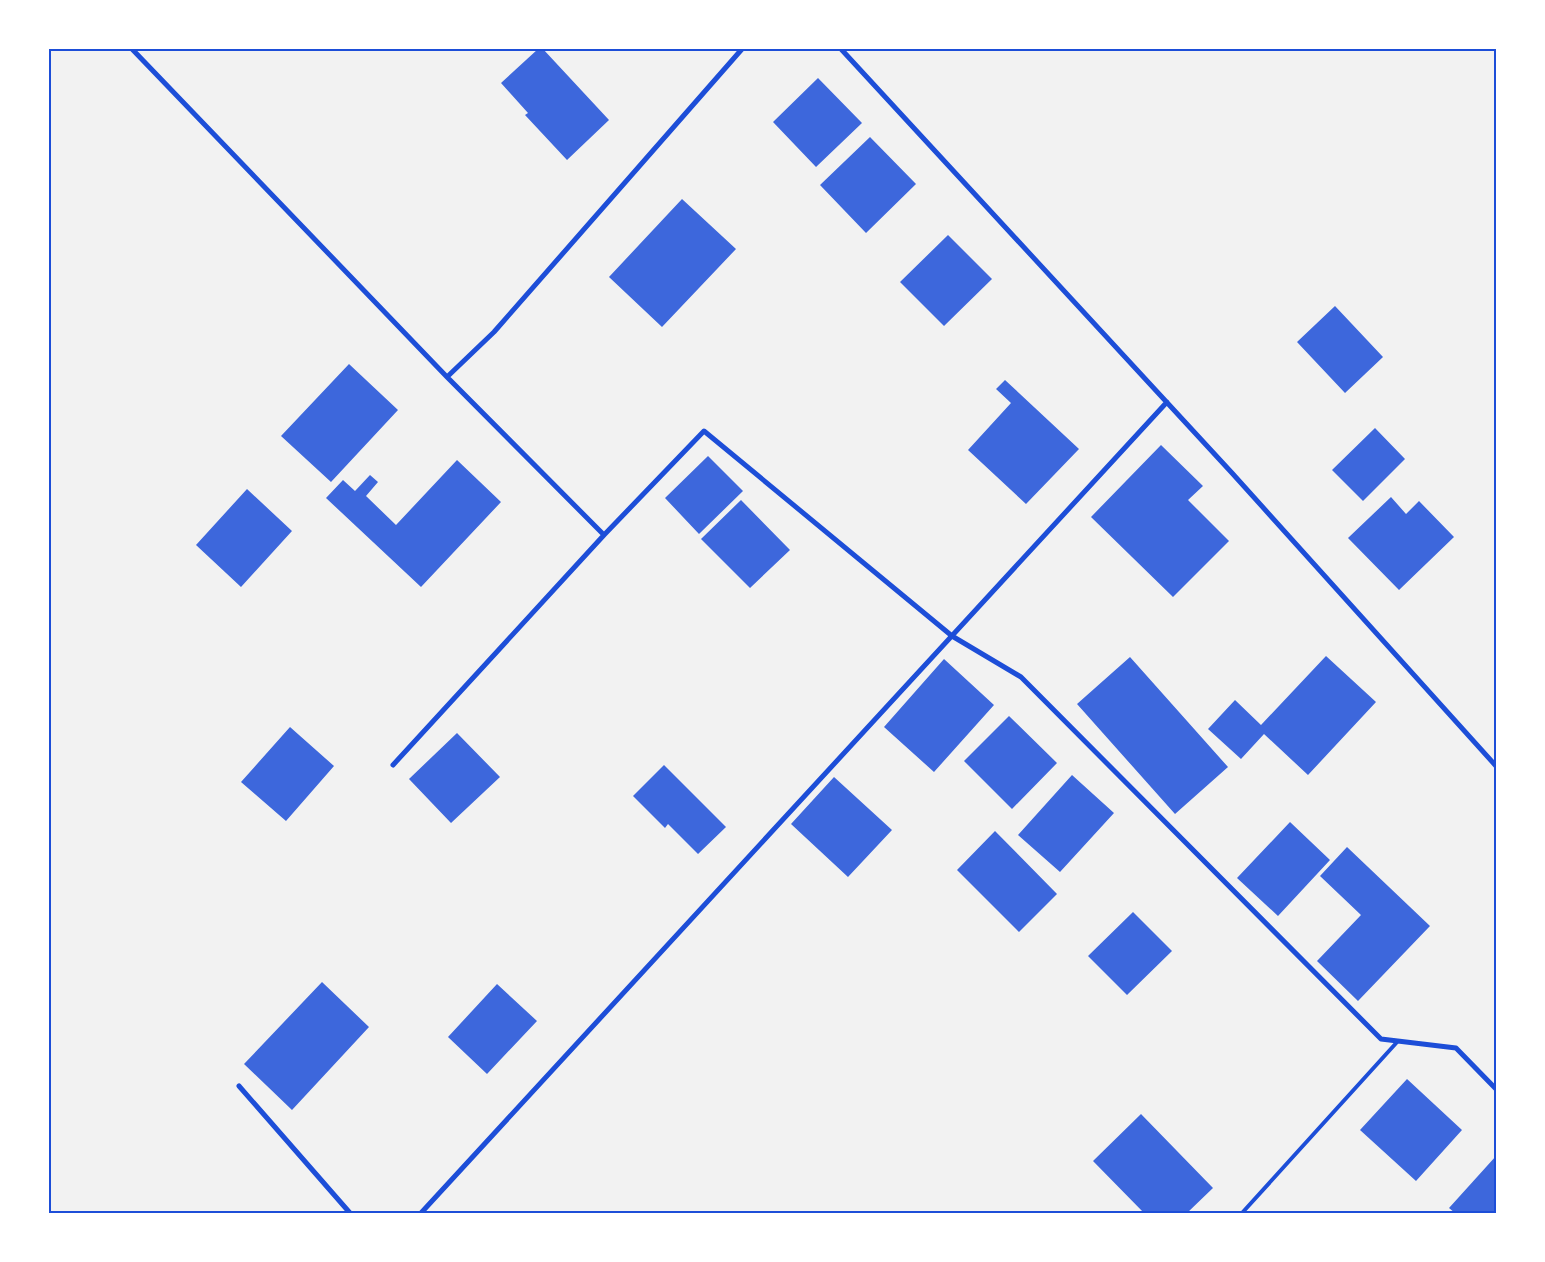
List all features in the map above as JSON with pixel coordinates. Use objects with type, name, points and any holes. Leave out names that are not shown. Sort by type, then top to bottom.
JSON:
[{"type":"street","points":[[132,49],[447,377],[604,535]]},
{"type":"street","points":[[447,377],[494,332],[742,49]]},
{"type":"street","points":[[841,49],[1167,402],[1496,766]]},
{"type":"street","points":[[421,1213],[1167,402]]},
{"type":"street","points":[[393,765],[604,535],[704,431],[952,636],[1021,676],[1381,1039],[1456,1048],[1496,1089]]},
{"type":"street","points":[[239,1086],[350,1213]]},
{"type":"lane","points":[[1242,1213],[1398,1041]]},
{"type":"building","points":[[538,49],[543,49],[609,120],[567,160],[525,115],[528,113],[501,83]]},
{"type":"building","points":[[818,78],[862,123],[816,167],[773,122]]},
{"type":"building","points":[[870,137],[916,184],[866,233],[820,185]]},
{"type":"building","points":[[682,199],[736,249],[662,327],[609,277]]},
{"type":"building","points":[[948,235],[992,279],[944,326],[900,282]]},
{"type":"building","points":[[1335,306],[1383,357],[1345,393],[1297,342]]},
{"type":"building","points":[[349,364],[398,410],[331,482],[281,436]]},
{"type":"building","points":[[1005,380],[1079,449],[1026,504],[968,450],[1011,403],[996,389]]},
{"type":"building","points":[[1375,428],[1405,459],[1363,501],[1332,470]]},
{"type":"building","points":[[1161,445],[1203,486],[1188,500],[1229,541],[1173,597],[1091,517]]},
{"type":"building","points":[[708,456],[743,491],[699,534],[665,498]]},
{"type":"building","points":[[457,460],[501,502],[421,587],[326,498],[343,480],[355,491],[370,475],[378,482],[366,496],[396,525]]},
{"type":"building","points":[[247,489],[292,531],[241,587],[196,545]]},
{"type":"building","points":[[1391,497],[1406,514],[1419,501],[1454,537],[1399,590],[1348,538]]},
{"type":"building","points":[[741,500],[790,550],[750,588],[701,539]]},
{"type":"building","points":[[1326,656],[1376,702],[1308,775],[1264,734],[1241,759],[1208,729],[1235,700],[1261,725]]},
{"type":"building","points":[[1130,657],[1228,767],[1175,814],[1077,704]]},
{"type":"building","points":[[944,659],[994,705],[934,772],[884,727]]},
{"type":"building","points":[[1009,716],[1057,763],[1012,809],[964,761]]},
{"type":"building","points":[[290,727],[334,766],[286,821],[241,782]]},
{"type":"building","points":[[457,733],[500,777],[451,823],[409,779]]},
{"type":"building","points":[[664,765],[726,827],[698,854],[668,824],[665,828],[633,796]]},
{"type":"building","points":[[1072,775],[1114,813],[1060,872],[1018,835]]},
{"type":"building","points":[[834,777],[892,830],[848,877],[791,824]]},
{"type":"building","points":[[1290,822],[1330,860],[1278,916],[1237,878]]},
{"type":"building","points":[[995,831],[1057,894],[1019,932],[957,870]]},
{"type":"building","points":[[1347,847],[1430,926],[1358,1001],[1317,961],[1361,915],[1320,876]]},
{"type":"building","points":[[1133,912],[1172,951],[1127,995],[1088,956]]},
{"type":"building","points":[[322,982],[369,1027],[292,1110],[244,1064]]},
{"type":"building","points":[[497,984],[537,1021],[487,1074],[448,1037]]},
{"type":"building","points":[[1407,1079],[1462,1130],[1416,1181],[1360,1130]]},
{"type":"building","points":[[1141,1114],[1213,1188],[1187,1213],[1144,1213],[1093,1161]]},
{"type":"building","points":[[1496,1156],[1496,1213],[1455,1213],[1449,1208]]}]
